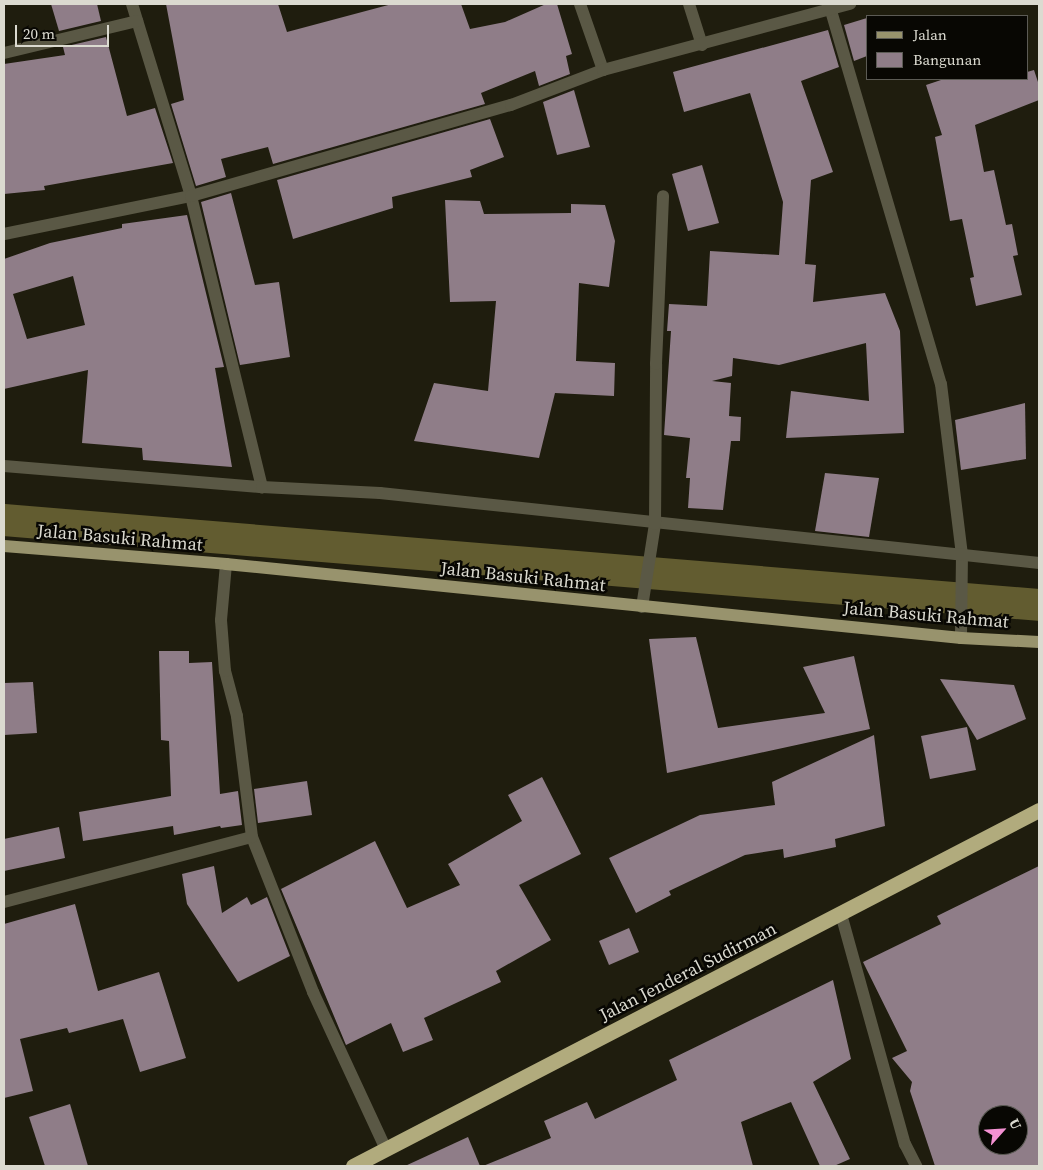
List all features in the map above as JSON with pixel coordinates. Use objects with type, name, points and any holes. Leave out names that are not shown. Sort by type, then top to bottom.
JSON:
[{"type":"highway","name":"Jalan Jenderal Sudirman","points":[[353,1166],[1039,810]]},
{"type":"main road","name":"Jalan Basuki Rahmat","points":[[4,546],[226,564],[961,638],[1039,642]]},
{"type":"street","points":[[132,4],[192,196],[262,488]]},
{"type":"street","points":[[580,4],[603,70]]},
{"type":"street","points":[[689,4],[702,45]]},
{"type":"street","points":[[4,234],[192,196],[511,105],[603,70],[702,45],[830,7],[850,4]]},
{"type":"street","points":[[830,7],[941,384],[962,554],[961,638]]},
{"type":"street","points":[[4,53],[137,21]]},
{"type":"street","points":[[642,607],[655,524],[656,364],[663,196]]},
{"type":"street","points":[[4,466],[262,488],[380,493],[655,524],[1039,563]]},
{"type":"street","points":[[226,564],[221,620],[225,671],[237,716],[252,838],[312,992],[386,1149]]},
{"type":"street","points":[[4,902],[252,838]]},
{"type":"street","points":[[841,914],[905,1144],[916,1166]]},
{"type":"building","points":[[51,4],[97,4],[101,21],[59,31]]},
{"type":"building","points":[[166,4],[278,4],[287,32],[392,4],[461,4],[470,29],[505,22],[546,4],[557,4],[572,54],[566,56],[570,74],[539,86],[535,71],[481,93],[485,104],[273,164],[268,147],[221,159],[226,177],[196,186],[171,104],[184,100]]},
{"type":"building","points":[[866,18],[866,56],[854,61],[844,25]]},
{"type":"building","points":[[828,30],[839,67],[801,81],[833,172],[811,180],[805,264],[816,265],[813,302],[885,293],[900,331],[904,433],[786,438],[791,391],[869,401],[866,343],[779,365],[733,358],[732,376],[712,381],[731,383],[729,416],[741,417],[740,441],[731,441],[723,510],[688,508],[690,478],[686,478],[690,438],[664,435],[671,331],[667,331],[669,304],[707,306],[710,251],[779,255],[783,202],[750,93],[684,112],[673,72]]},
{"type":"building","points":[[106,37],[127,116],[155,108],[173,163],[44,186],[45,190],[4,194],[4,64],[65,55],[63,47]]},
{"type":"building","points":[[1034,70],[1039,85],[1039,100],[975,125],[984,172],[994,170],[1006,225],[1012,224],[1018,255],[1013,256],[1022,295],[976,306],[970,278],[974,277],[962,219],[950,221],[935,137],[942,135],[926,85],[941,80],[1028,80],[1028,72]]},
{"type":"building","points":[[574,90],[590,147],[557,155],[543,102]]},
{"type":"building","points":[[490,119],[504,157],[470,170],[472,177],[392,197],[393,208],[293,239],[277,180]]},
{"type":"building","points":[[702,165],[719,223],[688,231],[672,174]]},
{"type":"building","points":[[231,193],[255,285],[279,282],[290,357],[240,365],[201,202]]},
{"type":"building","points":[[445,200],[480,201],[484,214],[571,213],[571,204],[605,205],[615,241],[609,287],[579,283],[576,361],[615,363],[614,396],[555,393],[539,458],[414,441],[434,383],[488,391],[496,301],[450,302]]},
{"type":"building","points":[[187,215],[224,367],[215,368],[232,467],[143,460],[142,448],[82,443],[88,370],[4,389],[4,259],[50,243],[122,228],[122,224]],"holes":[[[73,276],[85,325],[27,339],[13,294]]]},
{"type":"building","points":[[1025,403],[1026,459],[961,470],[955,420]]},
{"type":"building","points":[[825,473],[879,478],[869,537],[815,531]]},
{"type":"building","points":[[696,637],[718,728],[825,713],[803,667],[854,656],[870,729],[667,773],[649,639]]},
{"type":"building","points":[[159,651],[189,651],[189,663],[212,662],[220,794],[238,791],[242,825],[221,828],[220,826],[174,835],[173,826],[83,841],[79,812],[171,796],[169,741],[161,740]]},
{"type":"building","points":[[940,679],[1014,685],[1026,719],[977,740]]},
{"type":"building","points":[[33,682],[37,733],[4,735],[4,683]]},
{"type":"building","points":[[967,727],[976,770],[930,779],[921,736]]},
{"type":"building","points":[[874,735],[885,826],[835,839],[836,847],[784,858],[783,849],[745,855],[669,891],[671,895],[636,913],[609,858],[700,815],[775,805],[772,782]]},
{"type":"building","points":[[542,777],[581,854],[519,885],[551,940],[496,971],[501,982],[424,1018],[433,1040],[403,1052],[391,1023],[346,1045],[281,889],[375,841],[407,908],[460,885],[448,864],[522,821],[508,795]]},
{"type":"building","points":[[307,781],[312,815],[258,823],[254,789]]},
{"type":"building","points":[[59,827],[65,858],[4,871],[4,839]]},
{"type":"building","points":[[214,866],[222,913],[247,897],[251,905],[267,897],[290,956],[238,982],[187,904],[182,874]]},
{"type":"building","points":[[1039,866],[1039,1166],[935,1166],[910,1091],[912,1082],[892,1058],[907,1051],[863,962],[941,924],[937,916]]},
{"type":"building","points":[[75,904],[98,991],[159,972],[186,1058],[140,1072],[123,1019],[69,1033],[67,1028],[20,1039],[33,1091],[4,1098],[4,924]]},
{"type":"building","points":[[629,928],[639,952],[609,965],[599,941]]},
{"type":"building","points":[[833,980],[851,1059],[813,1082],[850,1159],[834,1166],[820,1166],[791,1102],[741,1122],[753,1166],[483,1166],[551,1138],[544,1121],[587,1102],[595,1119],[677,1080],[669,1060]]},
{"type":"building","points":[[70,1104],[88,1166],[45,1166],[29,1117]]},
{"type":"building","points":[[468,1137],[480,1166],[405,1166]]},
{"type":"waterway","points":[[4,520],[1039,605]]}]
